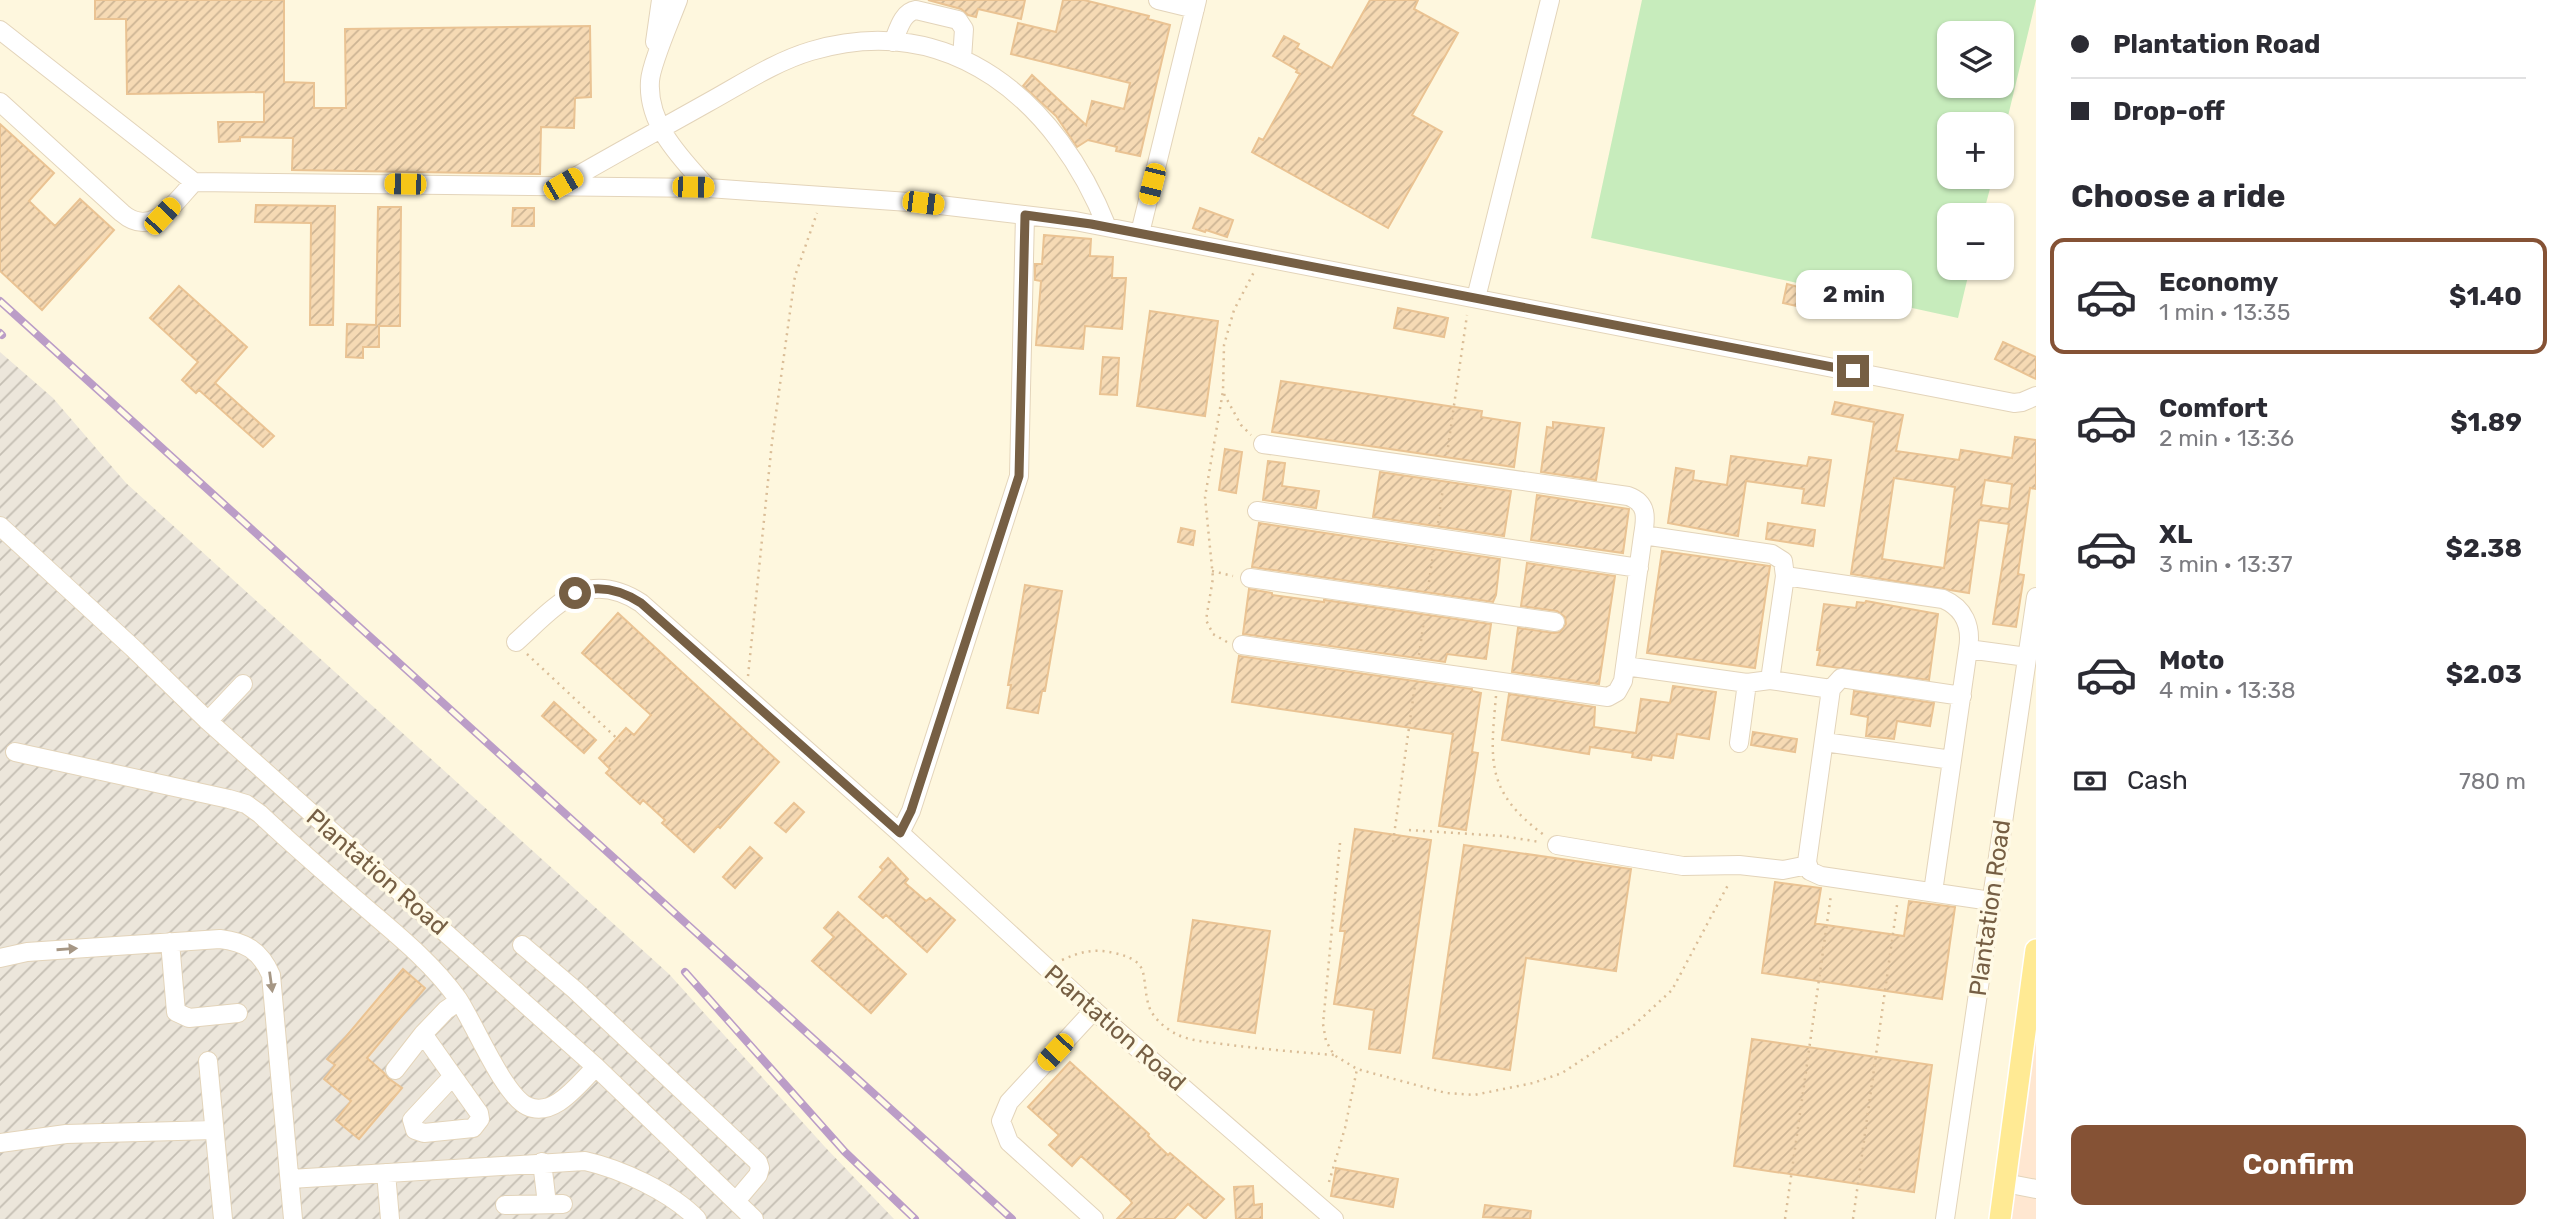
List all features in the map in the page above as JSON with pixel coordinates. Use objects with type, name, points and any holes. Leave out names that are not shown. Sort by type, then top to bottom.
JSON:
[{"type":"main road","points":[[2000,1219],[2031,1036],[2036,950]]},
{"type":"street","points":[[661,0],[650,79],[651,99],[669,143],[708,188]]},
{"type":"street","points":[[650,79],[678,0]]},
{"type":"street","points":[[1140,233],[1196,4],[1158,0]]},
{"type":"street","points":[[1473,298],[1550,0]]},
{"type":"street","points":[[893,43],[906,15],[916,10],[962,23],[962,59]]},
{"type":"street","points":[[0,30],[194,182],[510,186],[563,184],[708,188],[827,195],[1025,215],[1140,233],[2014,402],[2022,402],[2036,396]]},
{"type":"street","points":[[563,184],[788,59],[834,45],[857,42],[893,43],[928,48],[962,59],[1013,89],[1046,122],[1094,194],[1107,227]]},
{"type":"street","points":[[0,102],[133,221],[148,223],[162,216],[194,182]]},
{"type":"street","points":[[900,833],[911,811],[1019,476],[1025,215]]},
{"type":"street","points":[[1242,645],[1608,697],[1622,685],[1643,535],[1645,512],[1634,498],[1263,444]]},
{"type":"street","points":[[1257,510],[1639,568]]},
{"type":"street","name":"Plantation Road","points":[[0,526],[208,721],[596,1066],[754,1219]]},
{"type":"street","points":[[1643,535],[1772,554],[1783,561],[1785,576],[1770,680]]},
{"type":"street","points":[[1785,576],[1943,599],[1956,607],[1967,621],[1970,630],[1968,649],[1933,892]]},
{"type":"street","points":[[1250,578],[1555,622]]},
{"type":"street","name":"Plantation Road","points":[[516,642],[568,596],[591,588],[612,590],[641,603],[1094,1010],[1334,1219]]},
{"type":"street","name":"Plantation Road","points":[[1945,1219],[2036,597]]},
{"type":"street","points":[[1968,649],[2027,657]]},
{"type":"street","points":[[1625,666],[1747,683],[1770,680],[1831,689]]},
{"type":"street","points":[[1962,696],[1841,678],[1831,689],[1808,865],[1814,874],[1834,878],[1991,901]]},
{"type":"street","points":[[1739,743],[1747,683]]},
{"type":"street","points":[[208,721],[243,684]]},
{"type":"street","points":[[1824,742],[1952,760]]},
{"type":"street","points":[[15,752],[246,804],[424,958],[459,1001],[486,1052],[518,1099],[528,1107],[542,1108],[558,1103],[596,1066]]},
{"type":"street","points":[[1557,845],[1683,866],[1739,865],[1783,870],[1808,865]]},
{"type":"street","points":[[0,958],[27,951],[220,939],[239,942],[253,949],[267,965],[271,975],[293,1219]]},
{"type":"street","points":[[170,942],[176,1012],[189,1018],[238,1013]]},
{"type":"street","points":[[522,945],[594,1008],[758,1162],[758,1175],[736,1201]]},
{"type":"street","points":[[395,1070],[423,1034],[446,1010],[459,1001]]},
{"type":"street","points":[[1094,1010],[1009,1102],[1001,1121],[1009,1142],[1094,1219]]},
{"type":"street","points":[[423,1034],[453,1076]]},
{"type":"street","points":[[208,1061],[223,1219]]},
{"type":"street","points":[[0,1143],[66,1134],[214,1130]]},
{"type":"street","points":[[290,1179],[585,1161],[603,1165],[678,1203],[697,1219]]},
{"type":"street","points":[[505,1205],[555,1204],[542,1162]]},
{"type":"street","points":[[386,1174],[390,1219]]},
{"type":"street","points":[[2005,1182],[2036,1189]]},
{"type":"path","points":[[746,696],[772,442],[795,276],[818,210],[827,195]]},
{"type":"path","points":[[1242,645],[1228,642],[1213,634],[1206,620],[1212,571],[1205,497],[1223,391],[1224,345],[1234,310],[1263,257]]},
{"type":"path","points":[[1393,842],[1445,470],[1473,298]]},
{"type":"path","points":[[1223,391],[1241,425],[1263,444]]},
{"type":"path","points":[[1212,571],[1250,578]]},
{"type":"path","points":[[516,642],[538,667],[624,745]]},
{"type":"path","points":[[1498,683],[1492,752],[1495,774],[1506,797],[1525,821],[1557,845]]},
{"type":"path","points":[[1409,830],[1502,836],[1557,845]]},
{"type":"path","points":[[1334,1055],[1326,1041],[1323,1024],[1340,843]]},
{"type":"path","points":[[1049,969],[1087,951],[1099,949],[1125,955],[1138,963],[1145,974],[1148,1005],[1152,1013],[1177,1035],[1243,1047],[1334,1055],[1357,1069],[1447,1093],[1474,1095],[1533,1083],[1562,1073],[1632,1027],[1672,990],[1739,865]]},
{"type":"path","points":[[1785,1219],[1834,878]]},
{"type":"path","points":[[1853,1219],[1899,887]]},
{"type":"path","points":[[1329,1182],[1345,1128],[1357,1069]]},
{"type":"shaded area","points":[[0,352],[53,398],[126,483],[669,974],[825,1147],[894,1219],[0,1219]]},
{"type":"shaded area","points":[[2025,1035],[2036,1036],[2036,1219],[2000,1219]]},
{"type":"green space","points":[[1642,0],[2036,0],[2014,91],[2014,21],[1937,21],[1937,98],[2012,98],[2009,112],[1937,112],[1937,189],[1990,189],[1986,203],[1937,203],[1937,280],[1967,280],[1958,318],[1591,238]]},
{"type":"building","points":[[95,0],[284,0],[284,82],[314,83],[314,108],[346,108],[345,29],[590,26],[591,97],[575,98],[574,128],[541,127],[540,174],[292,170],[293,138],[240,137],[240,141],[219,142],[218,122],[264,122],[264,92],[127,94],[126,19],[95,19]]},
{"type":"building","points":[[928,0],[1025,0],[1021,19],[978,9],[976,17],[961,9]]},
{"type":"building","points":[[1063,0],[1084,0],[1149,16],[1148,19],[1170,25],[1140,156],[1116,151],[1117,147],[1088,140],[1077,147],[1056,116],[1023,86],[1032,75],[1086,125],[1092,101],[1124,109],[1130,83],[1011,54],[1018,23],[1056,32]]},
{"type":"building","points":[[1370,0],[1418,0],[1414,9],[1458,33],[1412,115],[1442,132],[1388,228],[1252,152],[1259,138],[1263,140],[1300,74],[1273,56],[1284,36],[1299,44],[1297,48],[1332,68]]},
{"type":"building","points":[[0,124],[54,173],[29,201],[55,226],[80,199],[114,230],[42,310],[0,271]]},
{"type":"building","points":[[256,205],[335,206],[333,325],[310,325],[311,223],[255,222]]},
{"type":"building","points":[[378,207],[401,207],[400,326],[379,326],[379,347],[363,347],[363,358],[346,357],[347,324],[376,325]]},
{"type":"building","points":[[513,208],[534,208],[534,226],[512,226]]},
{"type":"building","points":[[1200,208],[1233,220],[1227,237],[1193,228]]},
{"type":"building","points":[[1044,235],[1091,239],[1090,256],[1113,257],[1112,278],[1126,278],[1122,329],[1085,326],[1083,349],[1036,345],[1041,281],[1035,280],[1035,264],[1042,264]]},
{"type":"building","points":[[1787,284],[1802,288],[1797,306],[1783,303]]},
{"type":"building","points":[[179,286],[247,347],[215,383],[274,436],[263,447],[199,390],[196,393],[182,380],[198,362],[150,318]]},
{"type":"building","points":[[1398,308],[1448,318],[1444,337],[1394,328]]},
{"type":"building","points":[[1150,311],[1218,321],[1205,416],[1137,406]]},
{"type":"building","points":[[2003,342],[2036,357],[2036,379],[1995,359]]},
{"type":"building","points":[[1103,357],[1119,358],[1117,395],[1100,394]]},
{"type":"building","points":[[1281,381],[1482,411],[1481,417],[1520,423],[1514,467],[1272,432]]},
{"type":"building","points":[[1835,402],[1903,415],[1896,451],[1959,460],[1961,450],[2012,458],[2015,437],[2036,440],[2036,489],[2030,488],[2018,574],[2024,575],[2016,627],[1993,624],[2009,524],[1979,520],[1969,593],[1851,574],[1874,422],[1832,414]],"holes":[[[1894,478],[1955,487],[1944,568],[1882,559]],[[1985,480],[2012,484],[2009,509],[1981,505]]]},
{"type":"building","points":[[1553,422],[1604,428],[1596,480],[1541,472],[1547,427],[1553,428]]},
{"type":"building","points":[[1225,449],[1242,452],[1236,493],[1219,490]]},
{"type":"building","points":[[1731,456],[1807,466],[1809,457],[1831,460],[1824,506],[1802,503],[1804,489],[1746,481],[1738,536],[1668,523],[1676,468],[1694,471],[1693,480],[1727,485]]},
{"type":"building","points":[[1268,461],[1285,463],[1282,486],[1319,491],[1316,508],[1263,500]]},
{"type":"building","points":[[1380,472],[1511,491],[1504,536],[1373,517]]},
{"type":"building","points":[[1537,495],[1629,509],[1623,553],[1531,540]]},
{"type":"building","points":[[1259,523],[1500,559],[1496,595],[1493,602],[1252,567]]},
{"type":"building","points":[[1768,523],[1815,530],[1813,546],[1766,539]]},
{"type":"building","points":[[1181,528],[1195,531],[1193,545],[1178,542]]},
{"type":"building","points":[[1662,551],[1770,566],[1755,668],[1647,653]]},
{"type":"building","points":[[1527,563],[1615,576],[1599,684],[1512,672],[1518,628],[1554,633],[1560,632],[1566,624],[1565,617],[1557,611],[1521,606]]},
{"type":"building","points":[[1025,585],[1062,591],[1045,691],[1042,691],[1038,713],[1007,708],[1011,685],[1008,685]]},
{"type":"building","points":[[1249,589],[1272,595],[1491,624],[1486,659],[1447,654],[1445,662],[1243,634]]},
{"type":"building","points":[[1866,601],[1938,614],[1929,680],[1817,665],[1824,604],[1856,608],[1857,602]]},
{"type":"building","points":[[618,613],[779,762],[720,828],[718,826],[694,852],[662,823],[665,820],[643,800],[640,804],[606,773],[610,769],[599,758],[626,728],[634,735],[651,715],[582,653]]},
{"type":"building","points":[[1239,656],[1472,689],[1481,693],[1472,752],[1478,753],[1466,830],[1439,826],[1453,734],[1232,702]]},
{"type":"building","points":[[1673,686],[1716,692],[1709,739],[1677,734],[1673,758],[1652,755],[1651,760],[1632,757],[1633,753],[1590,747],[1589,754],[1502,740],[1509,694],[1595,707],[1594,727],[1636,733],[1641,699],[1670,703]]},
{"type":"building","points":[[1854,691],[1934,703],[1930,726],[1897,721],[1894,739],[1866,736],[1868,717],[1851,714]]},
{"type":"building","points":[[554,702],[596,740],[584,753],[542,716]]},
{"type":"building","points":[[1753,732],[1797,739],[1795,752],[1751,745]]},
{"type":"building","points":[[794,803],[804,812],[786,832],[775,823]]},
{"type":"building","points":[[1355,829],[1431,840],[1400,1053],[1369,1049],[1374,1010],[1334,1004],[1345,931],[1340,931]]},
{"type":"building","points":[[1464,845],[1631,869],[1616,971],[1526,958],[1510,1070],[1433,1058]]},
{"type":"building","points":[[750,847],[762,858],[735,888],[723,877]]},
{"type":"building","points":[[888,858],[908,879],[905,883],[926,901],[930,898],[955,920],[927,952],[886,915],[883,918],[859,897],[883,870],[880,867]]},
{"type":"building","points":[[1775,882],[1821,888],[1815,924],[1904,936],[1909,901],[1955,907],[1942,999],[1762,973]]},
{"type":"building","points":[[838,912],[906,974],[871,1013],[812,961],[834,937],[824,928]]},
{"type":"building","points":[[1193,920],[1270,931],[1255,1033],[1178,1021]]},
{"type":"building","points":[[403,969],[425,988],[367,1058],[402,1088],[359,1139],[336,1120],[351,1101],[324,1079],[335,1065],[327,1059]]},
{"type":"building","points":[[1752,1039],[1932,1065],[1914,1192],[1734,1166]]},
{"type":"building","points":[[1070,1062],[1149,1134],[1168,1155],[1170,1153],[1224,1199],[1205,1219],[1188,1204],[1174,1219],[1117,1219],[1132,1203],[1129,1199],[1081,1156],[1072,1166],[1049,1145],[1059,1135],[1028,1107]]},
{"type":"building","points":[[1336,1168],[1398,1179],[1393,1207],[1331,1196]]},
{"type":"building","points":[[1253,1186],[1254,1205],[1262,1204],[1262,1219],[1236,1219],[1234,1187]]},
{"type":"building","points":[[1485,1205],[1531,1211],[1530,1219],[1483,1217]]},
{"type":"railway","points":[[0,301],[1012,1219]]},
{"type":"railway","points":[[685,972],[845,1152],[915,1219]]},
{"type":"route","points":[[575,593],[602,588],[622,593],[641,603],[900,833],[911,811],[1019,476],[1025,215],[1091,224],[1853,371]]}]
